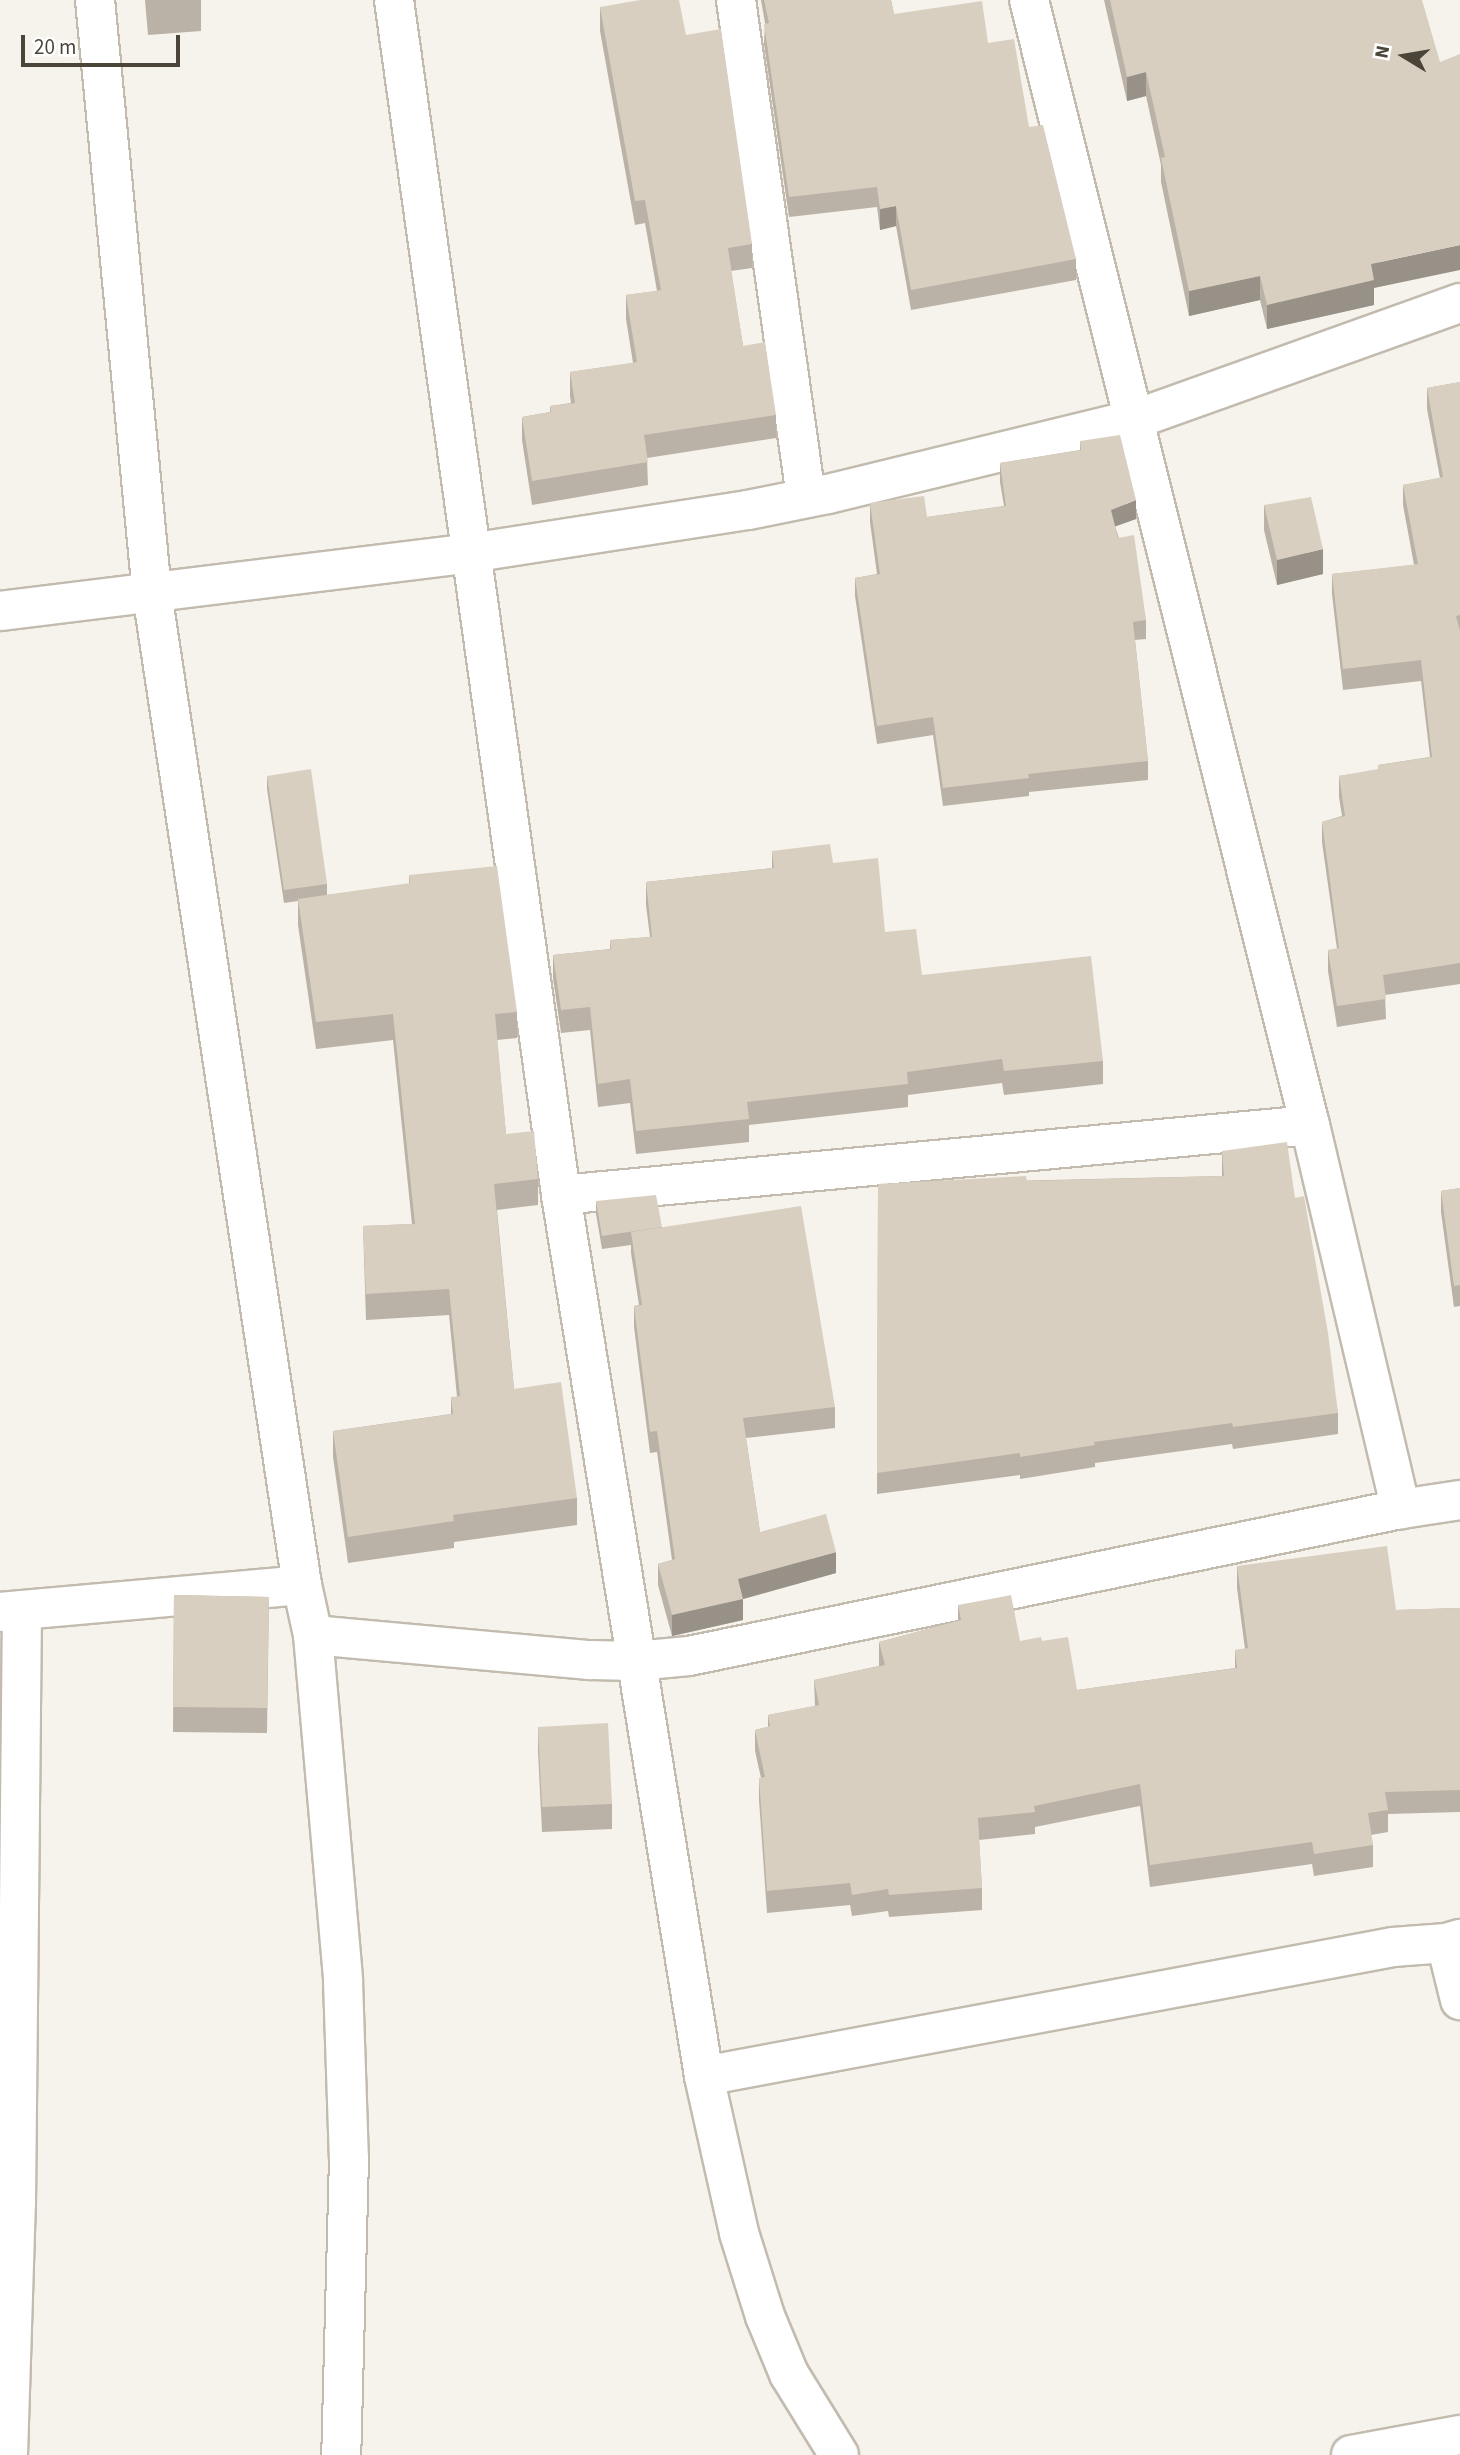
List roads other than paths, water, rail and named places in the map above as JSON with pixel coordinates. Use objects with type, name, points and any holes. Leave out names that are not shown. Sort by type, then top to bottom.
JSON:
[{"type":"street","points":[[95,0],[152,593],[302,1585],[313,1635],[344,1995],[349,2158],[341,2455]]},
{"type":"street","points":[[394,0],[561,1195],[704,2076],[739,2233],[765,2316],[789,2374],[839,2455]]},
{"type":"street","points":[[736,0],[806,497]]},
{"type":"street","points":[[1029,0],[1136,419],[1310,1125],[1401,1509]]},
{"type":"street","points":[[0,611],[470,553],[748,510],[828,494],[1136,419],[1460,303]]},
{"type":"street","points":[[561,1195],[1310,1125]]},
{"type":"street","points":[[313,1635],[590,1660],[636,1661],[738,1647],[1401,1509],[1460,1500]]},
{"type":"street","points":[[8,2455],[16,2203],[11,1611],[302,1585]]},
{"type":"street","points":[[704,2076],[1393,1947],[1453,1941],[1460,2000]]},
{"type":"street","points":[[1351,2455],[1460,2435]]}]
